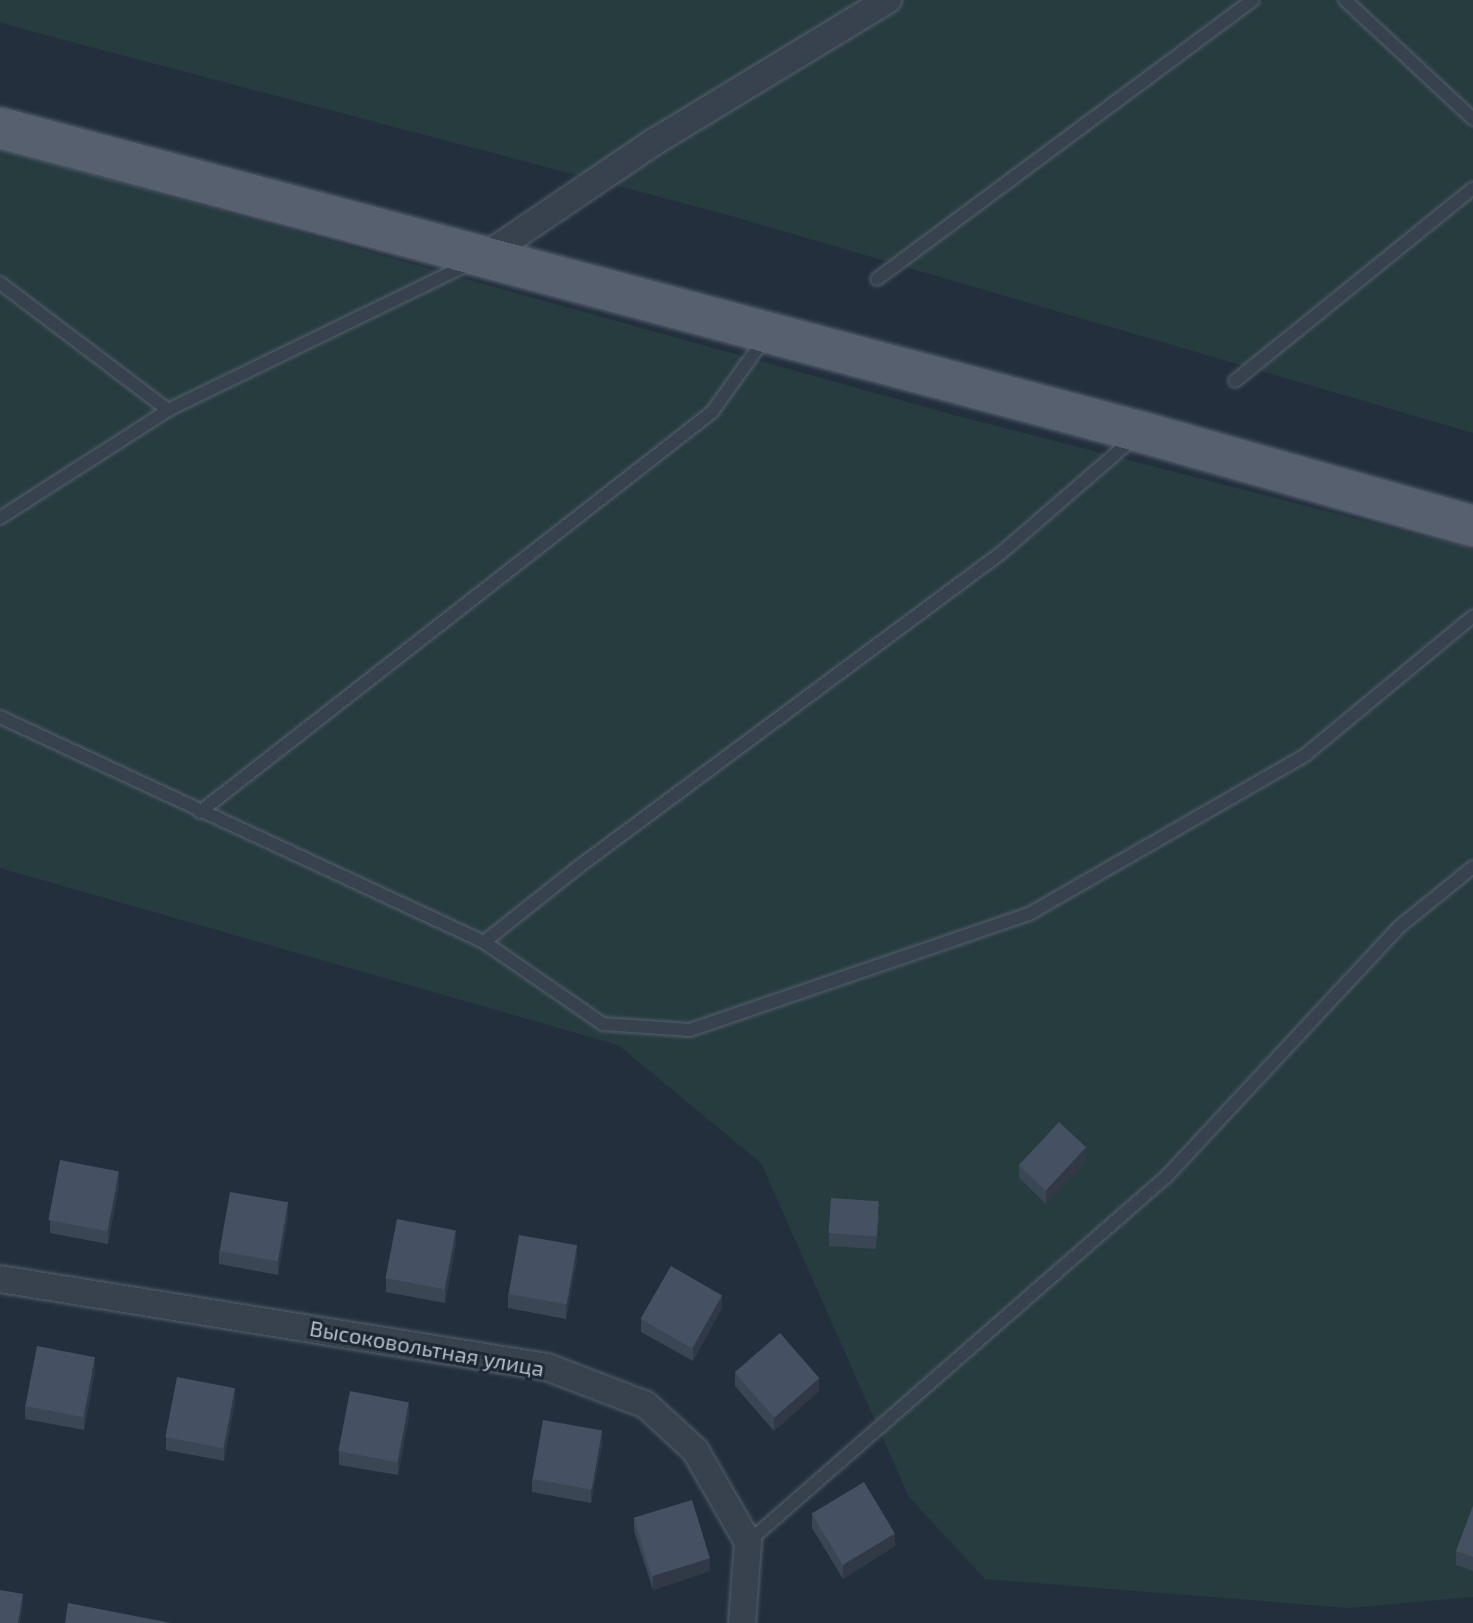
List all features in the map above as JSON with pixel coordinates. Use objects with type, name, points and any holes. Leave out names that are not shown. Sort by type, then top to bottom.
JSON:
[{"type":"main road","points":[[0,128],[481,259],[1141,432],[1473,526]]},
{"type":"street","points":[[481,259],[654,142],[888,0]]},
{"type":"street","name":"Высоковольтная улица","points":[[0,1279],[547,1367],[646,1405],[695,1450],[748,1542]]},
{"type":"street","points":[[742,1623],[748,1542]]},
{"type":"lane","points":[[877,279],[1253,0]]},
{"type":"lane","points":[[1345,0],[1473,119]]},
{"type":"lane","points":[[1235,381],[1473,188]]},
{"type":"lane","points":[[0,518],[168,410],[481,259]]},
{"type":"lane","points":[[0,283],[168,410]]},
{"type":"lane","points":[[200,812],[712,412],[769,333]]},
{"type":"lane","points":[[484,942],[577,868],[1001,553],[1141,432]]},
{"type":"lane","points":[[0,717],[484,942],[603,1024],[690,1030],[1029,914],[1304,756],[1473,616]]},
{"type":"lane","points":[[748,1542],[1167,1176],[1399,927],[1473,867]]},
{"type":"green space","points":[[0,0],[1473,0],[1473,433],[728,215],[34,32],[0,22]]},
{"type":"green space","points":[[0,149],[954,415],[1473,549],[1473,1597],[1349,1608],[985,1579],[909,1497],[761,1163],[618,1045],[0,868]]},
{"type":"building","points":[[1059,1122],[1086,1147],[1046,1190],[1019,1165]]},
{"type":"building","points":[[60,1160],[119,1171],[107,1231],[48,1220]]},
{"type":"building","points":[[230,1192],[288,1202],[278,1261],[220,1251]]},
{"type":"building","points":[[831,1198],[879,1201],[876,1236],[829,1233]]},
{"type":"building","points":[[397,1219],[456,1230],[444,1289],[386,1278]]},
{"type":"building","points":[[519,1235],[577,1245],[567,1304],[509,1294]]},
{"type":"building","points":[[671,1266],[722,1296],[692,1348],[640,1319]]},
{"type":"building","points":[[780,1333],[819,1378],[774,1418],[735,1372]]},
{"type":"building","points":[[37,1346],[95,1357],[83,1417],[25,1406]]},
{"type":"building","points":[[177,1377],[235,1388],[223,1448],[165,1437]]},
{"type":"building","points":[[350,1391],[409,1402],[397,1462],[338,1451]]},
{"type":"building","points":[[543,1420],[602,1430],[592,1490],[533,1479]]},
{"type":"building","points":[[864,1482],[895,1533],[843,1565],[812,1513]]},
{"type":"building","points":[[692,1500],[710,1558],[652,1576],[634,1518]]},
{"type":"building","points":[[1473,1506],[1473,1557],[1456,1551]]},
{"type":"building","points":[[0,1590],[23,1594],[18,1623],[0,1623]]},
{"type":"building","points":[[68,1603],[171,1623],[65,1623]]}]
